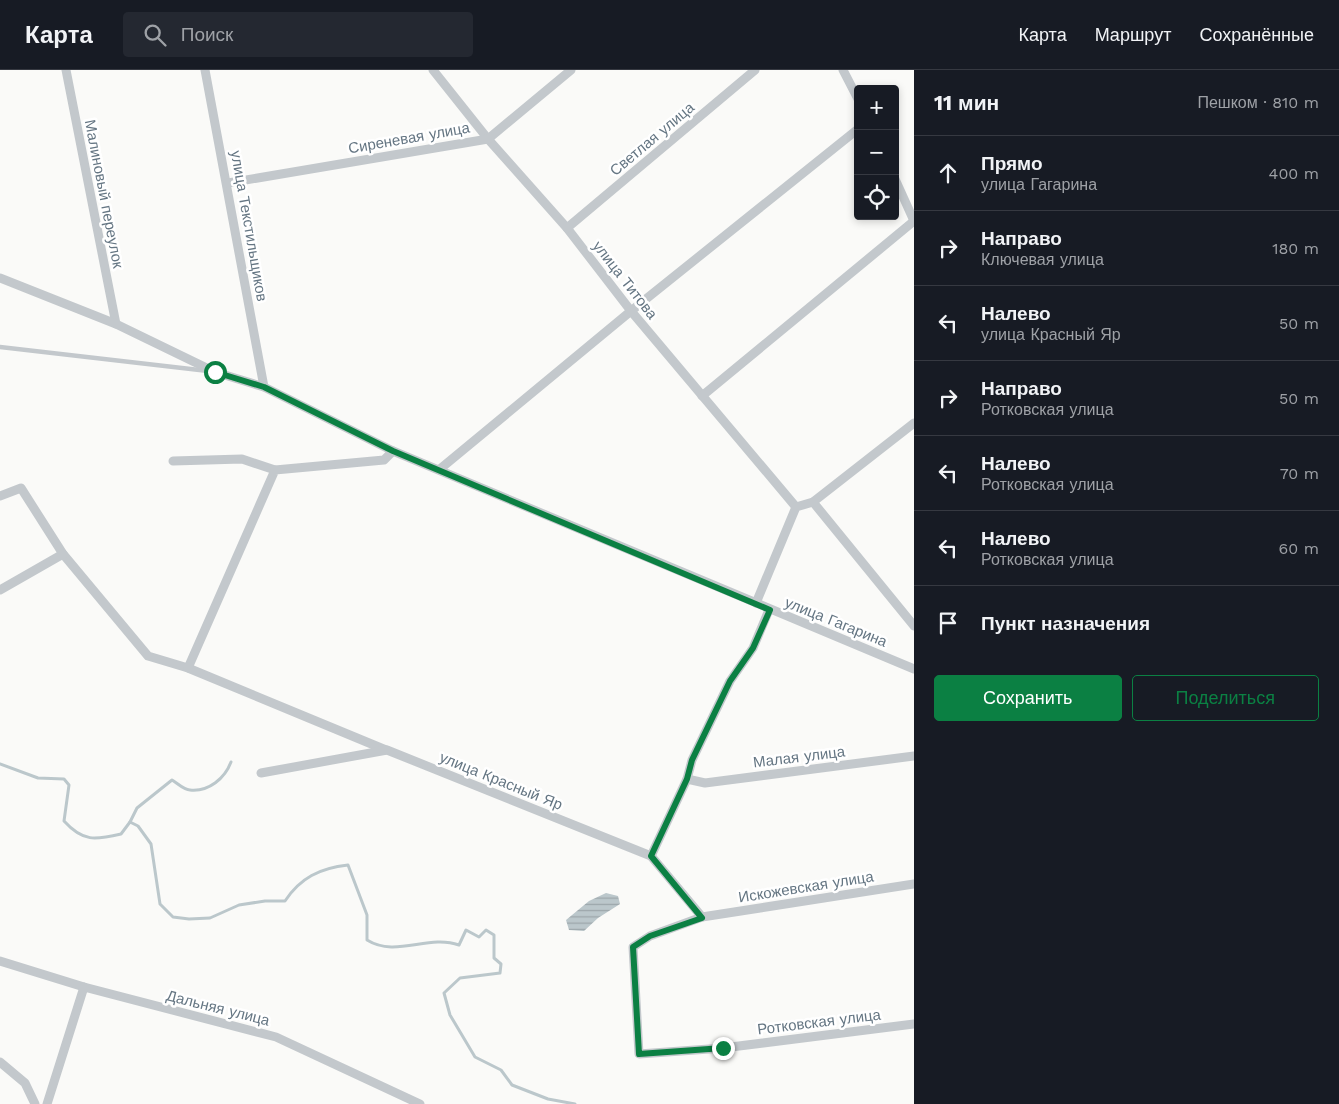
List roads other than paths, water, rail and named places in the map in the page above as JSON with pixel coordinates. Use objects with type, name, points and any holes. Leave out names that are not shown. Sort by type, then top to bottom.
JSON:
[{"type":"street","name":"Малиновый переулок","points":[[66,70],[116,324]]},
{"type":"street","name":"улица Текстильщиков","points":[[205,70],[228,183],[264,387]]},
{"type":"street","name":"улица Титова","points":[[433,70],[488,139],[567,228],[631,311],[796,507]]},
{"type":"street","name":"Сиреневая улица","points":[[228,183],[488,139],[571,70]]},
{"type":"street","name":"Светлая улица","points":[[567,228],[754,70]]},
{"type":"street","points":[[843,70],[854,91]]},
{"type":"street","points":[[440,470],[631,311],[857,130]]},
{"type":"street","points":[[702,396],[914,221],[899,188]]},
{"type":"street","name":"улица Гагарина","points":[[0,278],[116,324],[215,372],[264,387],[393,451],[914,669]]},
{"type":"street","points":[[756,603],[796,507],[813,502],[914,423]]},
{"type":"street","points":[[173,461],[242,459],[275,470],[384,460],[393,451]]},
{"type":"street","points":[[188,668],[275,470]]},
{"type":"street","name":"улица Красный Яр","points":[[0,496],[21,488],[63,554],[148,656],[188,668],[651,856],[702,918]]},
{"type":"street","points":[[813,502],[914,626]]},
{"type":"street","points":[[0,590],[63,554]]},
{"type":"street","points":[[651,856],[687,779],[696,752],[730,681],[753,648],[770,610]]},
{"type":"street","points":[[261,773],[387,750]]},
{"type":"street","name":"Малая улица","points":[[687,779],[705,783],[914,756]]},
{"type":"street","name":"Искожевская улица","points":[[702,918],[914,884]]},
{"type":"street","name":"Ротковская улица","points":[[702,918],[650,936],[633,947],[639,1054],[723,1048],[914,1024]]},
{"type":"street","name":"Дальняя улица","points":[[0,961],[84,987],[276,1037],[420,1104]]},
{"type":"street","points":[[47,1104],[84,987]]},
{"type":"street","points":[[0,1062],[25,1082],[35,1104]]},
{"type":"lane","points":[[0,347],[215,372]]},
{"type":"waterway","points":[[130,822],[137,808],[172,780],[188,790],[204,789],[215,783],[225,773],[231,762]]},
{"type":"waterway","points":[[0,764],[38,778],[64,779],[69,785],[64,821],[77,833],[90,838],[97,838],[121,834],[130,822],[138,826],[151,844],[160,904],[173,917],[189,919],[210,918],[239,905],[265,901],[285,901],[304,880],[328,869],[348,865],[367,915],[367,940],[389,947],[436,942],[459,945],[466,930],[479,937],[486,930],[494,935],[494,958],[501,964],[500,973],[460,978],[444,993],[450,1015],[475,1057],[501,1070],[512,1085],[548,1099],[575,1104]]}]
